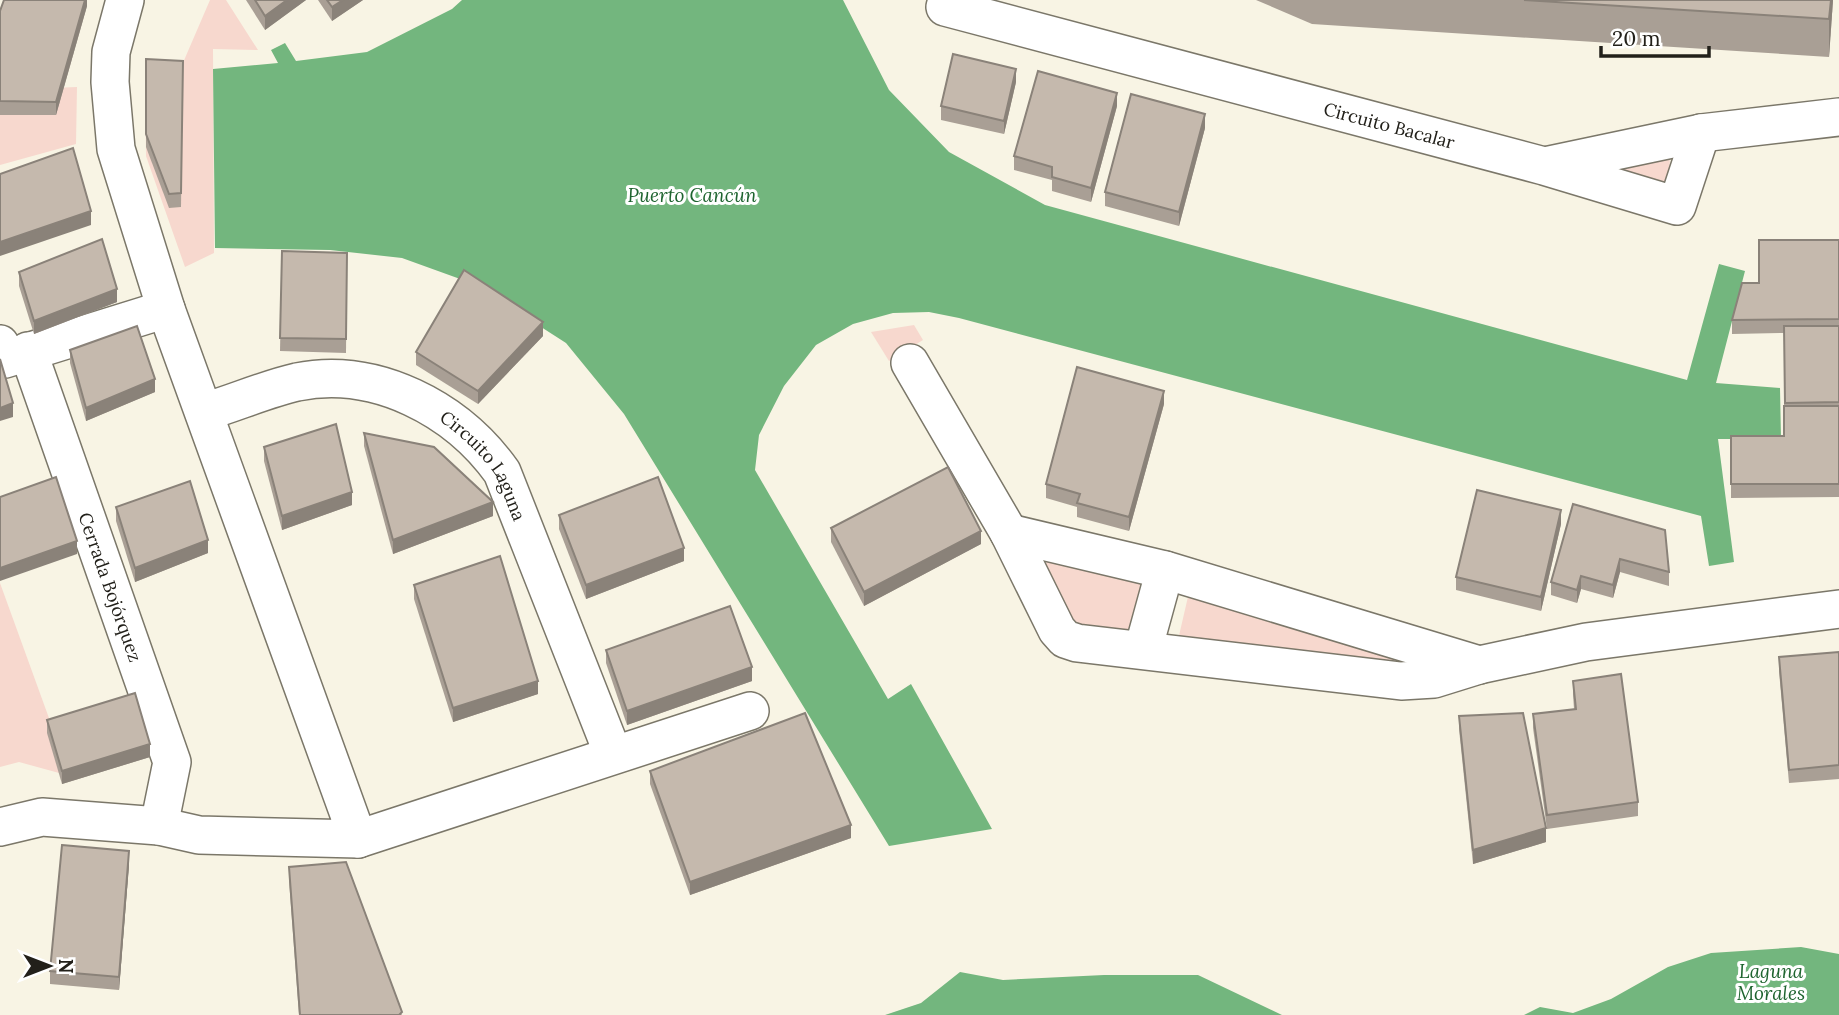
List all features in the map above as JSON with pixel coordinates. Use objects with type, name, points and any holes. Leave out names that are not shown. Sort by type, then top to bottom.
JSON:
[{"type":"street","points":[[125,0],[111,52],[110,82],[116,149],[166,309],[358,839]]},
{"type":"street","points":[[1028,0],[1077,42]]},
{"type":"street","name":"Circuito Bacalar","points":[[946,3],[1077,42],[1544,166],[1701,133],[1839,117]]},
{"type":"street","points":[[1544,166],[1677,206],[1701,133]]},
{"type":"street","name":"Cerrada Bojórquez","points":[[159,826],[172,762],[14,348],[166,309]]},
{"type":"street","points":[[910,363],[1009,533],[1057,630],[1065,639],[1077,643],[1401,681],[1434,679],[1479,665],[1586,642],[1839,609]]},
{"type":"street","name":"Circuito Laguna","points":[[204,412],[296,383],[336,379],[371,384],[414,397],[461,426],[480,444],[502,472],[613,754]]},
{"type":"street","points":[[1009,533],[1165,570],[1479,665]]},
{"type":"street","points":[[1143,650],[1165,570]]},
{"type":"street","points":[[0,827],[42,817],[159,826],[199,835],[358,839],[750,711]]},
{"type":"shaded area","points":[[210,0],[226,0],[258,50],[213,49],[214,253],[185,267],[146,156],[145,71],[179,72]]},
{"type":"shaded area","points":[[77,87],[76,144],[0,165],[0,90]]},
{"type":"shaded area","points":[[1670,150],[1669,193],[1601,170]]},
{"type":"shaded area","points":[[914,325],[923,340],[889,361],[871,332]]},
{"type":"shaded area","points":[[1049,556],[1146,582],[1130,633],[1071,629],[1043,570]]},
{"type":"shaded area","points":[[0,583],[70,776],[19,762],[0,767]]},
{"type":"shaded area","points":[[1190,588],[1413,646],[1406,666],[1178,640]]},
{"type":"water","name":"Puerto Cancún","points":[[462,0],[843,0],[889,90],[949,152],[1045,205],[1687,380],[1719,264],[1745,271],[1716,383],[1780,388],[1781,439],[1718,439],[1734,562],[1709,566],[1701,516],[959,318],[929,312],[893,313],[853,324],[816,345],[784,386],[759,435],[755,470],[888,699],[911,684],[992,829],[889,846],[624,414],[566,343],[474,284],[402,258],[330,250],[215,248],[213,69],[278,63],[271,50],[285,43],[296,61],[367,52],[452,9]]},
{"type":"water","name":"Laguna Morales","points":[[1801,947],[1839,954],[1839,1015],[1524,1015],[1540,1007],[1573,1013],[1611,999],[1668,967],[1711,953]]},
{"type":"water","points":[[960,972],[1003,980],[1104,975],[1198,975],[1282,1015],[885,1015],[921,1003]]},
{"type":"building","points":[[4,0],[85,0],[56,102],[0,101],[0,11]]},
{"type":"building","points":[[255,0],[287,0],[265,16]]},
{"type":"building","points":[[327,0],[343,0],[332,7]]},
{"type":"building","points":[[1524,0],[1831,0],[1829,19]]},
{"type":"building","points":[[953,54],[1016,69],[1004,121],[941,106]]},
{"type":"building","points":[[146,59],[183,61],[181,193],[169,194],[146,134]]},
{"type":"building","points":[[1038,71],[1117,93],[1091,188],[1052,177],[1052,167],[1014,156]]},
{"type":"building","points":[[1131,94],[1205,114],[1179,212],[1105,192]]},
{"type":"building","points":[[73,148],[91,211],[0,242],[0,174]]},
{"type":"building","points":[[102,239],[117,289],[34,321],[19,272]]},
{"type":"building","points":[[1759,240],[1839,240],[1839,319],[1732,320],[1742,283],[1759,283]]},
{"type":"building","points":[[282,251],[347,253],[346,339],[280,338]]},
{"type":"building","points":[[464,270],[543,322],[478,391],[416,352]]},
{"type":"building","points":[[137,326],[155,379],[86,408],[70,350]]},
{"type":"building","points":[[1784,326],[1839,326],[1839,402],[1785,403]]},
{"type":"building","points":[[0,359],[13,403],[0,408]]},
{"type":"building","points":[[1077,367],[1164,391],[1129,517],[1077,503],[1080,494],[1046,484]]},
{"type":"building","points":[[1784,406],[1839,406],[1839,484],[1731,484],[1731,436],[1784,436]]},
{"type":"building","points":[[336,424],[352,492],[282,516],[264,447]]},
{"type":"building","points":[[364,433],[434,447],[493,502],[393,540]]},
{"type":"building","points":[[948,467],[981,531],[864,592],[831,528]]},
{"type":"building","points":[[56,477],[77,541],[0,568],[0,497]]},
{"type":"building","points":[[658,477],[684,548],[586,585],[559,515]]},
{"type":"building","points":[[190,481],[208,540],[135,568],[116,507]]},
{"type":"building","points":[[1477,490],[1561,510],[1541,597],[1456,577]]},
{"type":"building","points":[[1573,504],[1665,530],[1669,572],[1620,559],[1613,585],[1581,576],[1577,590],[1551,582]]},
{"type":"building","points":[[500,556],[538,681],[453,708],[414,585]]},
{"type":"building","points":[[730,606],[752,667],[627,711],[606,650]]},
{"type":"building","points":[[1839,652],[1839,765],[1789,770],[1779,657]]},
{"type":"building","points":[[1621,674],[1638,802],[1547,815],[1533,714],[1576,709],[1573,681]]},
{"type":"building","points":[[135,693],[150,744],[62,771],[47,720]]},
{"type":"building","points":[[805,713],[851,825],[690,882],[650,771]]},
{"type":"building","points":[[1523,713],[1546,828],[1473,850],[1459,716]]},
{"type":"building","points":[[62,845],[129,851],[119,977],[50,971]]},
{"type":"building","points":[[346,862],[402,1012],[399,1015],[300,1015],[289,867]]}]
